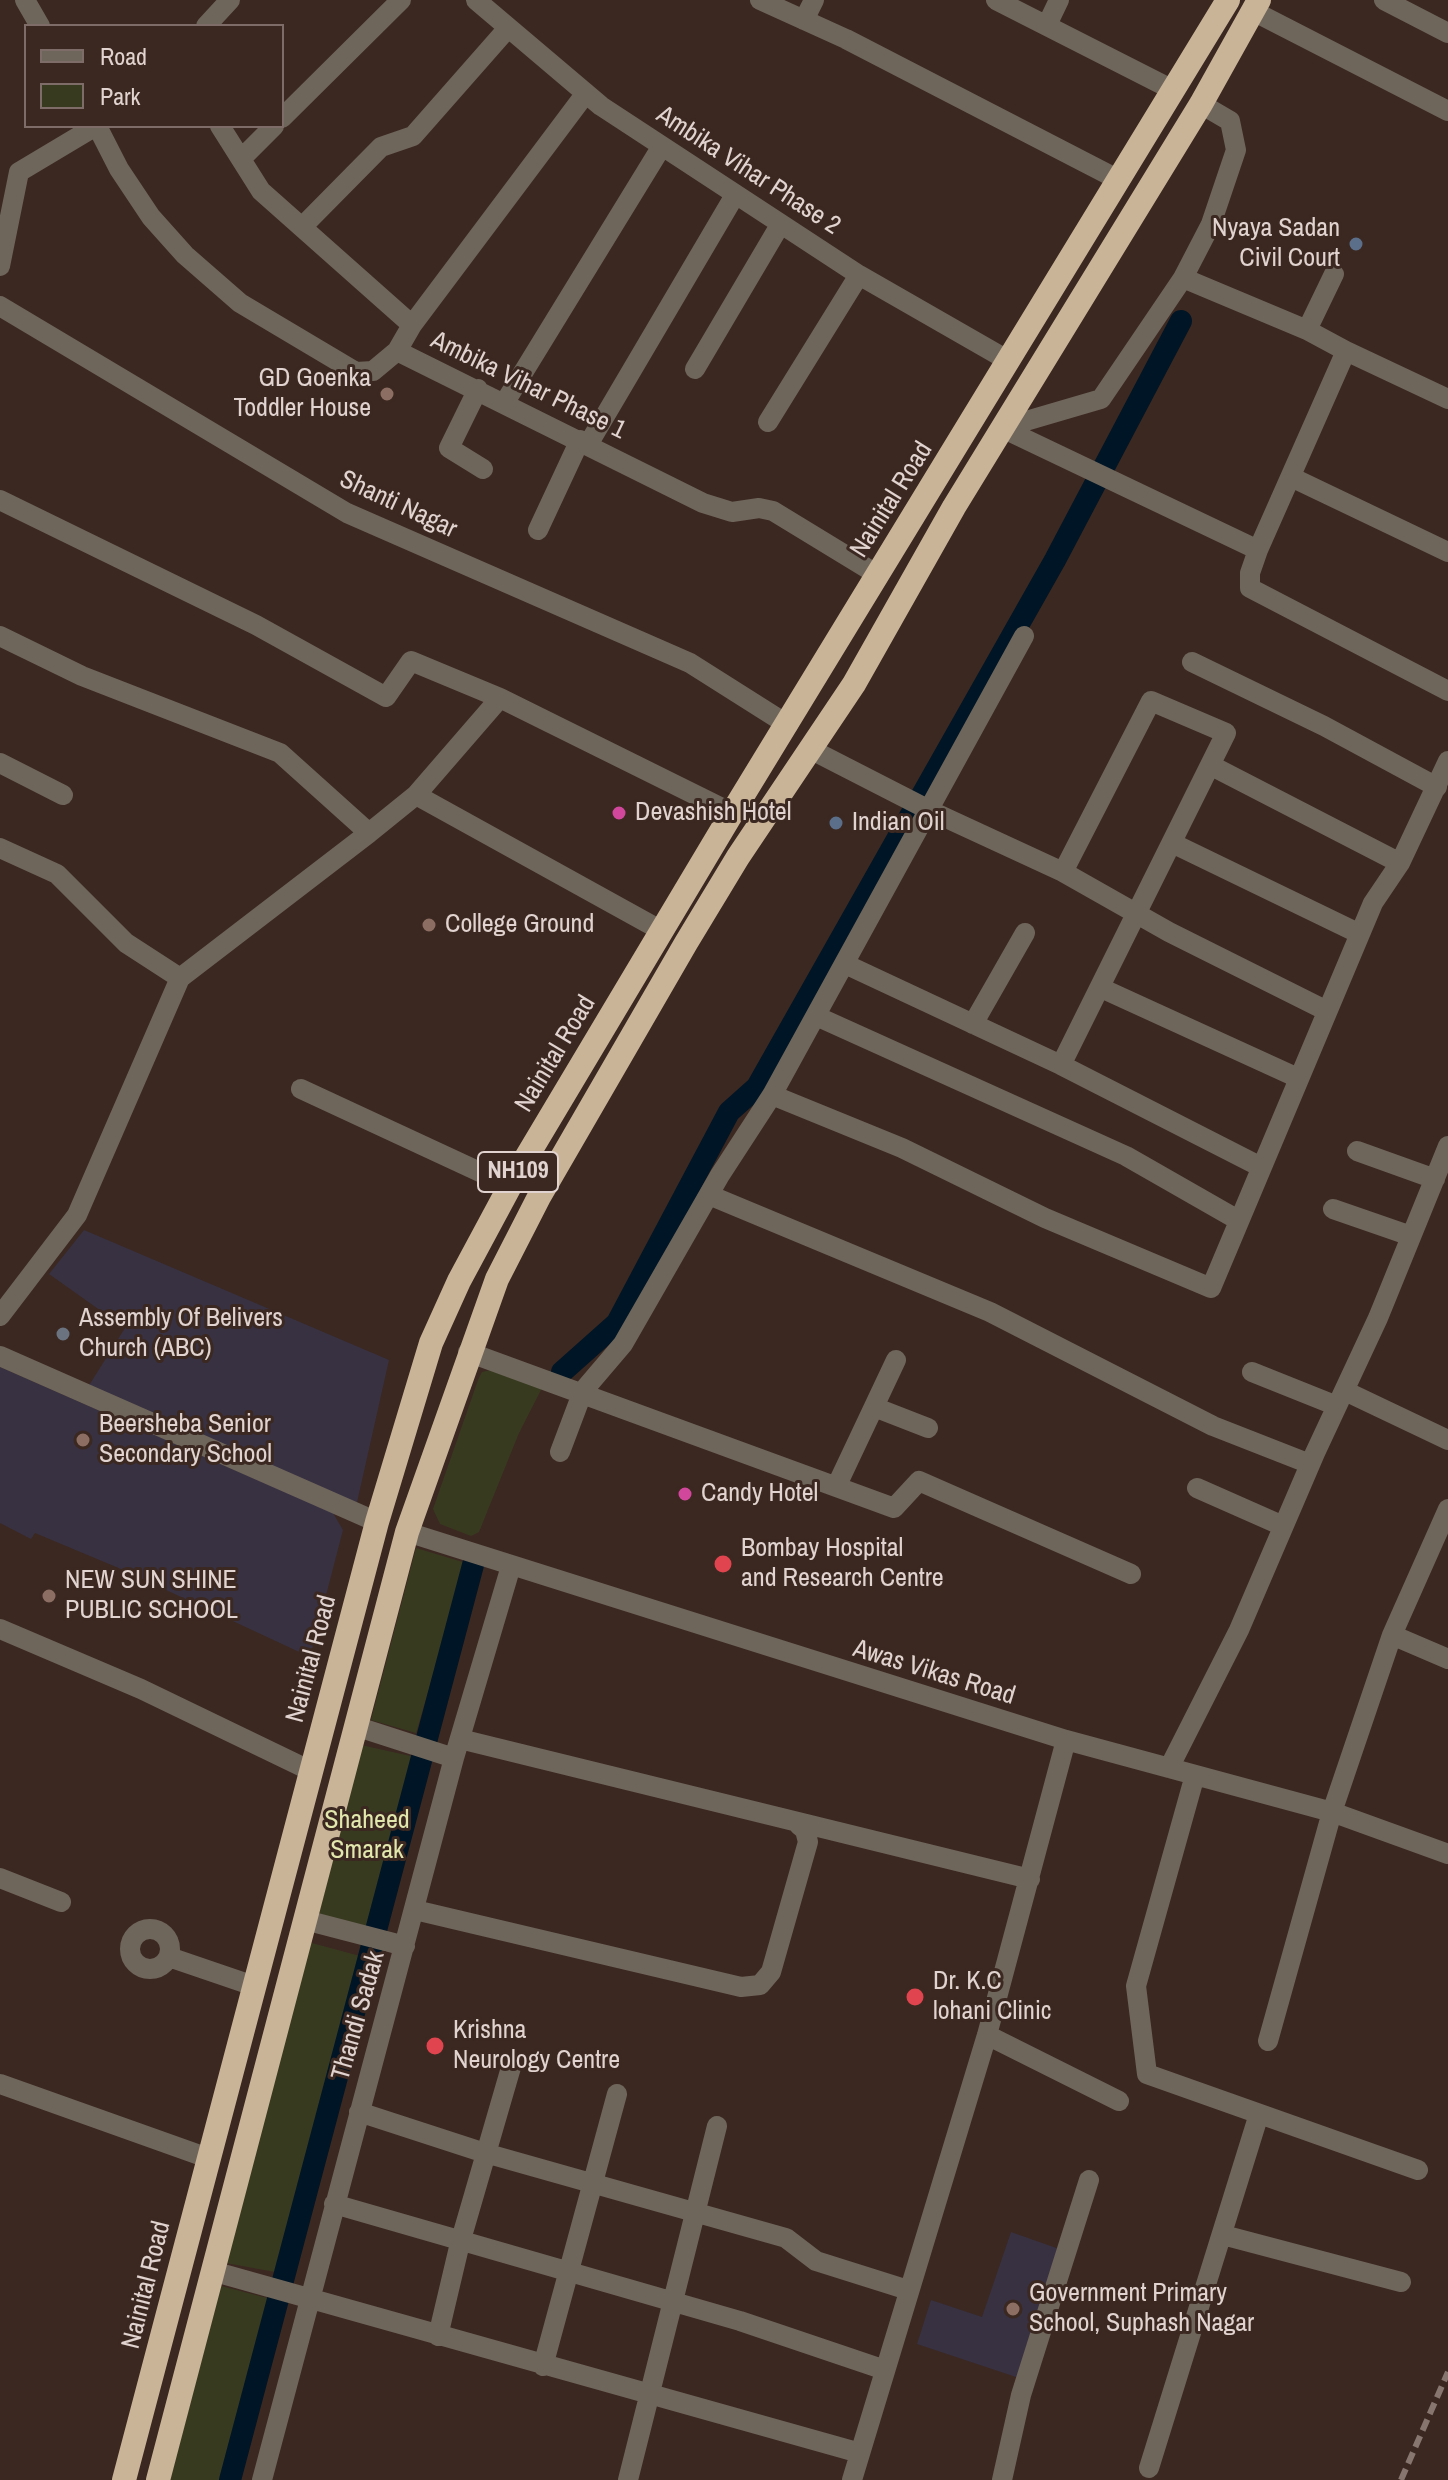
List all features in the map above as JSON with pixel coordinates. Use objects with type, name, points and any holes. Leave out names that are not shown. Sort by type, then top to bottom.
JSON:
[{"type":"highway","name":"Nainital Road","points":[[124,2480],[377,1522],[433,1339],[459,1281],[510,1186],[732,813],[1228,0]]},
{"type":"highway","name":"NH109","points":[[158,2480],[407,1532],[468,1352],[497,1279],[539,1197],[701,919],[854,684],[1033,375],[1201,104],[1256,5]]},
{"type":"highway","points":[[1212,27],[1235,42]]},
{"type":"highway","points":[[1173,90],[1201,104]]},
{"type":"highway","points":[[1009,361],[1033,375]]},
{"type":"highway","points":[[977,415],[1002,428]]},
{"type":"highway","points":[[878,575],[905,594]]},
{"type":"highway","points":[[433,1339],[468,1352]]},
{"type":"highway","points":[[377,1522],[407,1532]]},
{"type":"highway","points":[[311,1771],[339,1783]]},
{"type":"street","points":[[25,0],[39,24]]},
{"type":"street","points":[[208,24],[230,0]]},
{"type":"street","points":[[284,116],[401,0]]},
{"type":"street","name":"Ambika Vihar Phase 2","points":[[476,0],[586,93],[662,146],[859,275],[1009,361]]},
{"type":"street","points":[[760,0],[1119,180]]},
{"type":"street","points":[[804,20],[814,0]]},
{"type":"street","points":[[996,0],[1173,90]]},
{"type":"street","points":[[1047,25],[1059,0]]},
{"type":"street","points":[[1384,0],[1448,33]]},
{"type":"street","points":[[1256,5],[1281,27],[1448,111]]},
{"type":"street","points":[[302,227],[381,147],[413,136],[508,28]]},
{"type":"street","points":[[397,351],[412,325],[586,93]]},
{"type":"street","points":[[1002,428],[1101,399],[1183,278],[1211,224],[1236,150],[1230,121],[1201,104]]},
{"type":"street","points":[[0,266],[19,172],[93,128]]},
{"type":"street","name":"Ambika Vihar Phase 1","points":[[97,128],[119,169],[151,217],[185,255],[240,303],[356,372],[373,371],[397,351],[703,503],[732,512],[759,508],[773,511],[878,575]]},
{"type":"street","points":[[221,128],[261,191],[412,325]]},
{"type":"street","points":[[242,158],[272,128]]},
{"type":"street","points":[[505,402],[662,146]]},
{"type":"street","points":[[538,530],[584,442],[735,195]]},
{"type":"street","points":[[695,369],[780,225]]},
{"type":"street","points":[[1307,330],[1334,274]]},
{"type":"street","points":[[768,422],[859,275]]},
{"type":"street","points":[[1183,278],[1307,330],[1448,399]]},
{"type":"street","name":"Shanti Nagar","points":[[0,306],[347,513],[690,663],[788,725]]},
{"type":"street","points":[[1346,351],[1258,550],[1250,573],[1250,588],[1448,691]]},
{"type":"street","points":[[478,389],[449,448],[483,469]]},
{"type":"street","points":[[1002,428],[1092,467],[1258,550]]},
{"type":"street","points":[[1291,477],[1448,552]]},
{"type":"street","points":[[0,500],[256,625],[386,697],[411,661],[500,698],[732,813]]},
{"type":"street","points":[[0,636],[82,676],[280,753],[369,833]]},
{"type":"street","points":[[560,1452],[583,1391],[623,1344],[709,1195],[772,1095],[845,964],[922,807],[1024,636]]},
{"type":"street","points":[[1192,662],[1324,726],[1437,787]]},
{"type":"street","points":[[0,1316],[77,1215],[180,978],[416,795],[500,698]]},
{"type":"street","points":[[1061,1065],[1139,914],[1226,733],[1151,701],[1063,872]]},
{"type":"street","points":[[810,749],[922,807],[1063,872],[1327,1011]]},
{"type":"street","points":[[772,1095],[902,1148],[1045,1218],[1211,1288],[1373,903],[1400,863],[1448,761]]},
{"type":"street","points":[[0,763],[63,795]]},
{"type":"street","points":[[1210,765],[1400,863]]},
{"type":"street","points":[[416,795],[662,931]]},
{"type":"street","points":[[1172,843],[1360,934]]},
{"type":"street","points":[[0,848],[57,874],[126,943],[180,978]]},
{"type":"street","points":[[973,1024],[1025,933]]},
{"type":"street","points":[[845,964],[1061,1065],[1261,1167]]},
{"type":"street","points":[[1101,988],[1298,1078]]},
{"type":"street","points":[[816,1016],[1126,1156],[1238,1220]]},
{"type":"street","points":[[301,1089],[510,1186]]},
{"type":"street","points":[[1169,1768],[1239,1630],[1448,1146]]},
{"type":"street","points":[[1357,1151],[1435,1179]]},
{"type":"street","points":[[709,1195],[990,1312],[1213,1426],[1310,1464]]},
{"type":"street","points":[[1333,1209],[1411,1236]]},
{"type":"street","points":[[468,1352],[583,1391],[894,1508],[919,1481],[1131,1574]]},
{"type":"street","points":[[0,1356],[377,1522]]},
{"type":"street","points":[[837,1485],[896,1360]]},
{"type":"street","points":[[1252,1372],[1341,1399],[1448,1440]]},
{"type":"street","points":[[874,1407],[928,1428]]},
{"type":"street","points":[[1197,1488],[1283,1526]]},
{"type":"street","points":[[1268,2041],[1332,1812],[1392,1635],[1448,1509]]},
{"type":"street","name":"Awas Vikas Road","points":[[407,1532],[1066,1740],[1332,1812],[1448,1854]]},
{"type":"street","name":"Thandi Sadak","points":[[262,2480],[290,2292],[334,2204],[457,1749],[511,1566]]},
{"type":"street","points":[[0,1629],[141,1689],[311,1771]]},
{"type":"street","points":[[1392,1635],[1448,1659]]},
{"type":"street","points":[[355,1726],[424,1748],[457,1749],[1030,1879]]},
{"type":"street","points":[[852,2480],[987,2035],[1066,1740]]},
{"type":"street","points":[[1195,1775],[1136,1986],[1147,2074],[1418,2170]]},
{"type":"street","points":[[415,1910],[741,1987],[760,1985],[771,1972],[808,1842],[805,1830],[799,1825]]},
{"type":"street","points":[[0,1878],[61,1902]]},
{"type":"street","points":[[305,1920],[405,1946]]},
{"type":"street","points":[[169,1957],[254,1986]]},
{"type":"street","points":[[987,2035],[1119,2101]]},
{"type":"street","points":[[438,2336],[460,2243],[512,2064]]},
{"type":"street","points":[[0,2084],[208,2158]]},
{"type":"street","points":[[543,2366],[617,2094]]},
{"type":"street","points":[[359,2112],[485,2153],[786,2238],[816,2261],[908,2290]]},
{"type":"street","points":[[1149,2468],[1259,2114]]},
{"type":"street","points":[[628,2480],[717,2126]]},
{"type":"street","points":[[1002,2480],[1021,2395],[1089,2180]]},
{"type":"street","points":[[334,2204],[460,2243],[673,2302],[885,2370]]},
{"type":"street","points":[[1223,2235],[1401,2282]]},
{"type":"street","points":[[212,2271],[860,2453]]},
{"type":"shaded area","points":[[84,1230],[389,1360],[356,1507],[88,1387],[125,1328],[49,1274]]},
{"type":"shaded area","name":"Beersheba Senior Secondary School","points":[[0,1367],[333,1513],[343,1530],[310,1657],[121,1569],[35,1533],[31,1539],[0,1523]]},
{"type":"shaded area","name":"Government Primary School, Suphash Nagar","points":[[1011,2232],[1062,2250],[1019,2378],[917,2344],[931,2300],[982,2317]]},
{"type":"green space","points":[[491,1370],[542,1388],[519,1433],[479,1532],[471,1536],[440,1524],[433,1509],[478,1380],[482,1372]]},
{"type":"green space","points":[[416,1548],[466,1563],[416,1733],[371,1720]]},
{"type":"green space","name":"Shaheed Smarak","points":[[361,1745],[415,1757],[372,1929],[319,1914]]},
{"type":"green space","points":[[308,1942],[360,1956],[275,2272],[226,2263]]},
{"type":"green space","points":[[221,2286],[271,2299],[222,2480],[170,2480]]},
{"type":"waterway","points":[[562,1372],[617,1323],[729,1112],[757,1087],[1055,560],[1181,321]]},
{"type":"waterway","points":[[230,2480],[473,1565]]},
{"type":"railway","points":[[1401,2480],[1448,2372]]},
{"type":"place","name":"Nyaya Sadan Civil Court","points":[[1356,244]]},
{"type":"place","name":"GD Goenka Toddler House","points":[[387,394]]},
{"type":"place","name":"Devashish Hotel","points":[[619,813]]},
{"type":"place","name":"Indian Oil","points":[[836,823]]},
{"type":"place","name":"College Ground","points":[[429,925]]},
{"type":"place","name":"Assembly Of Belivers Church (ABC)","points":[[63,1334]]},
{"type":"place","name":"Beersheba Senior Secondary School","points":[[83,1440]]},
{"type":"place","name":"Candy Hotel","points":[[685,1494]]},
{"type":"place","name":"Bombay Hospital and Research Centre","points":[[723,1564]]},
{"type":"place","name":"NEW SUN SHINE PUBLIC SCHOOL","points":[[49,1596]]},
{"type":"place","name":"Dr. K.C lohani Clinic","points":[[915,1997]]},
{"type":"place","name":"Krishna Neurology Centre","points":[[435,2046]]},
{"type":"place","name":"Government Primary School, Suphash Nagar","points":[[1013,2309]]}]
